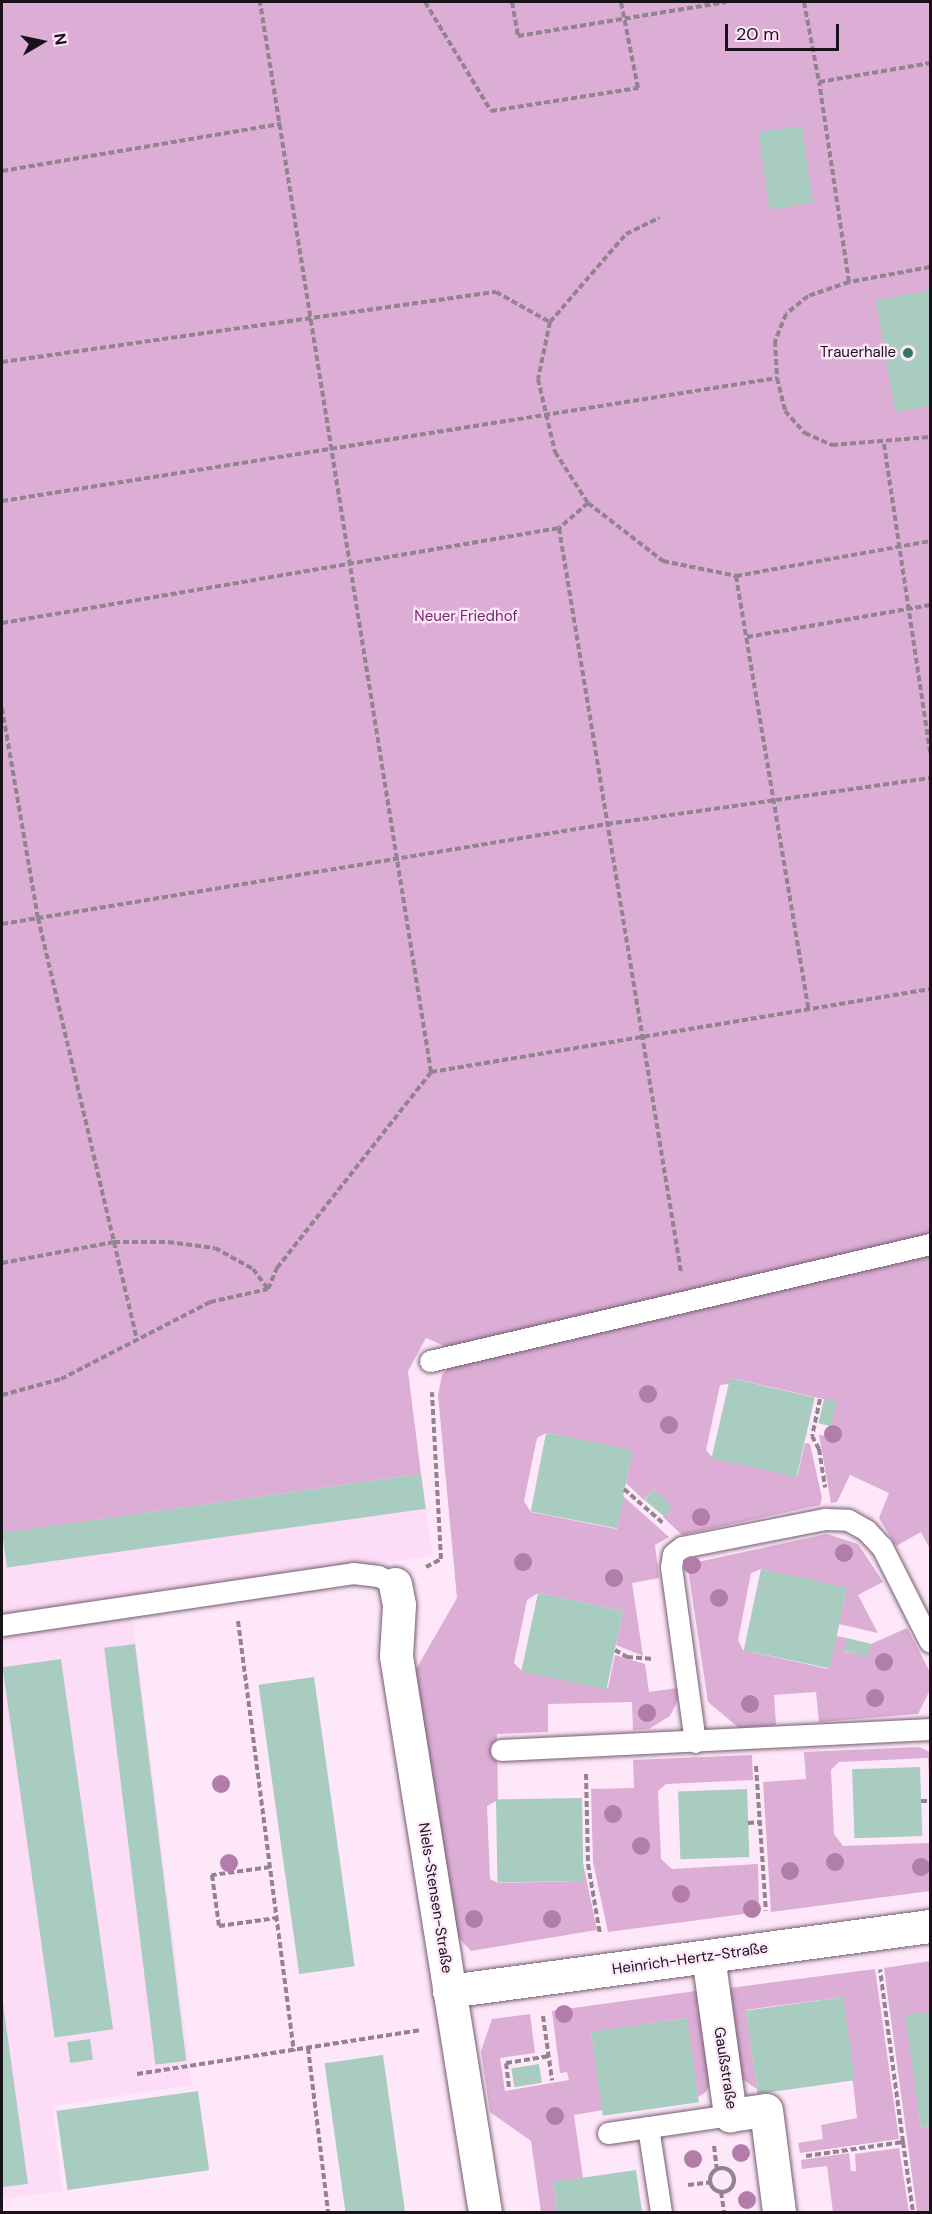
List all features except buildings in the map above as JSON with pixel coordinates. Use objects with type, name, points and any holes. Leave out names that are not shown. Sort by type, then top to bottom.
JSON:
[{"type":"street","name":"Niels-Stensen-Straße","points":[[395,1584],[399,1605],[396,1656],[485,2212]]},
{"type":"street","name":"Heinrich-Hertz-Straße","points":[[449,1991],[930,1926]]},
{"type":"street","name":"Gaußstraße","points":[[708,1956],[730,2115],[766,2110],[779,2212]]},
{"type":"lane","points":[[430,1361],[930,1244]]},
{"type":"lane","points":[[694,1742],[671,1567],[673,1554],[682,1547],[825,1519],[848,1520],[882,1547],[930,1642]]},
{"type":"lane","points":[[2,1625],[353,1573],[378,1576],[395,1584]]},
{"type":"lane","points":[[501,1750],[755,1740],[930,1729]]},
{"type":"lane","points":[[608,2133],[730,2115]]},
{"type":"lane","points":[[648,2127],[661,2212]]},
{"type":"path","points":[[260,2],[431,1072]]},
{"type":"path","points":[[425,2],[491,111],[638,88],[621,2]]},
{"type":"path","points":[[512,2],[518,36],[726,2]]},
{"type":"path","points":[[804,2],[819,82],[849,282]]},
{"type":"path","points":[[819,82],[930,63]]},
{"type":"path","points":[[2,171],[281,124]]},
{"type":"path","points":[[659,218],[626,234],[550,322],[538,379],[544,416],[555,452],[588,503],[663,561],[736,576],[930,541]]},
{"type":"path","points":[[930,267],[849,282],[808,296],[786,314],[775,341],[777,378],[785,411],[805,433],[832,445],[884,444],[930,437]]},
{"type":"path","points":[[2,362],[310,315],[496,292],[550,322]]},
{"type":"path","points":[[2,501],[777,378]]},
{"type":"path","points":[[884,444],[930,753]]},
{"type":"path","points":[[2,623],[559,528],[588,503]]},
{"type":"path","points":[[559,528],[640,1035],[683,1282]]},
{"type":"path","points":[[736,576],[808,1008]]},
{"type":"path","points":[[747,637],[930,605]]},
{"type":"path","points":[[2,708],[38,918],[136,1336]]},
{"type":"path","points":[[2,924],[397,861],[607,824],[930,778]]},
{"type":"path","points":[[268,1289],[277,1268],[431,1072],[640,1035],[930,989]]},
{"type":"path","points":[[2,1263],[114,1242],[168,1242],[215,1248],[253,1269],[268,1289]]},
{"type":"path","points":[[2,1395],[61,1379],[136,1336],[210,1302],[268,1289]]},
{"type":"path","points":[[819,1399],[809,1435],[819,1449],[825,1519]]},
{"type":"path","points":[[395,1584],[441,1559],[433,1402]]},
{"type":"path","points":[[624,1489],[670,1528],[682,1547]]},
{"type":"path","points":[[234,1590],[294,2050]]},
{"type":"path","points":[[615,1650],[644,1660],[684,1654]]},
{"type":"path","points":[[755,1740],[770,1948]]},
{"type":"path","points":[[586,1747],[585,1840],[604,1970]]},
{"type":"path","points":[[921,1801],[930,1801]]},
{"type":"path","points":[[748,1823],[760,1822]]},
{"type":"path","points":[[270,1867],[212,1875],[216,1906],[219,1926],[277,1918]]},
{"type":"path","points":[[875,1934],[913,2212]]},
{"type":"path","points":[[537,1979],[552,2080]]},
{"type":"path","points":[[137,2074],[454,2024]]},
{"type":"path","points":[[308,2048],[328,2212]]},
{"type":"path","points":[[509,2087],[506,2063],[549,2056]]},
{"type":"path","points":[[772,2161],[903,2142]]},
{"type":"path","points":[[721,2192],[729,2190],[734,2180],[724,2168],[717,2169],[711,2178],[721,2192],[724,2212]]},
{"type":"shaded area","points":[[421,1474],[433,1556],[130,1597],[192,2085],[52,2106],[63,2191],[2,2199],[2,1533]]},
{"type":"green space","name":"Neuer Friedhof","points":[[2,2],[930,2],[930,1233],[720,1288],[447,1347],[426,1338],[408,1371],[421,1474],[2,1533]]},
{"type":"green space","points":[[930,1253],[930,1549],[921,1532],[896,1546],[879,1518],[889,1493],[850,1475],[837,1502],[831,1503],[819,1435],[829,1436],[836,1402],[731,1378],[729,1384],[720,1385],[706,1450],[713,1458],[797,1477],[805,1443],[810,1444],[822,1498],[820,1505],[682,1535],[663,1517],[672,1506],[653,1490],[644,1500],[626,1483],[632,1450],[546,1433],[537,1438],[524,1501],[531,1512],[617,1529],[623,1496],[669,1537],[655,1545],[659,1578],[632,1583],[643,1656],[616,1645],[623,1611],[538,1593],[527,1600],[514,1663],[522,1671],[608,1688],[615,1655],[645,1664],[649,1692],[678,1688],[677,1702],[670,1716],[649,1729],[633,1730],[632,1702],[548,1704],[548,1732],[497,1734],[498,1800],[487,1806],[490,1879],[498,1883],[583,1881],[583,1863],[597,1930],[471,1951],[455,1934],[411,1678],[457,1598],[438,1395],[442,1375],[448,1368]]},
{"type":"green space","points":[[827,1534],[858,1544],[883,1582],[858,1595],[878,1633],[839,1624],[847,1588],[761,1569],[751,1573],[738,1640],[743,1650],[828,1669],[836,1636],[847,1638],[844,1651],[868,1656],[871,1644],[907,1628],[930,1672],[930,1690],[918,1714],[819,1722],[816,1692],[774,1695],[776,1725],[739,1728],[708,1702],[688,1569],[693,1563]]},
{"type":"green space","points":[[919,1747],[930,1752],[930,1793],[928,1758],[839,1762],[831,1770],[834,1834],[843,1846],[930,1843],[930,1891],[771,1912],[763,1782],[806,1779],[804,1752]]},
{"type":"green space","points":[[752,1755],[753,1780],[666,1784],[658,1791],[661,1859],[672,1869],[758,1864],[759,1912],[608,1932],[593,1862],[591,1789],[634,1788],[633,1760]]},
{"type":"green space","points":[[930,1961],[930,2012],[906,2016],[921,2127],[930,2126],[930,2212],[917,2212],[884,1968]]},
{"type":"green space","points":[[875,1969],[899,2139],[800,2153],[798,2143],[823,2139],[821,2125],[857,2118],[843,1997],[746,2010],[757,2089],[742,2079],[730,1988]]},
{"type":"green space","points":[[696,1991],[710,2084],[706,2092],[698,2097],[686,2018],[591,2032],[603,2110],[574,2115],[583,2178],[553,2182],[557,2212],[541,2212],[531,2141],[490,2112],[481,2051],[492,2019],[530,2014],[535,2053],[500,2058],[505,2091],[569,2080],[567,2072],[560,2073],[552,2011]]},
{"type":"green space","points":[[899,2148],[909,2212],[833,2212],[827,2166],[802,2169],[801,2160],[849,2153],[851,2171],[856,2171],[855,2154]]},
{"type":"place","name":"Trauerhalle","points":[[908,353]]}]
